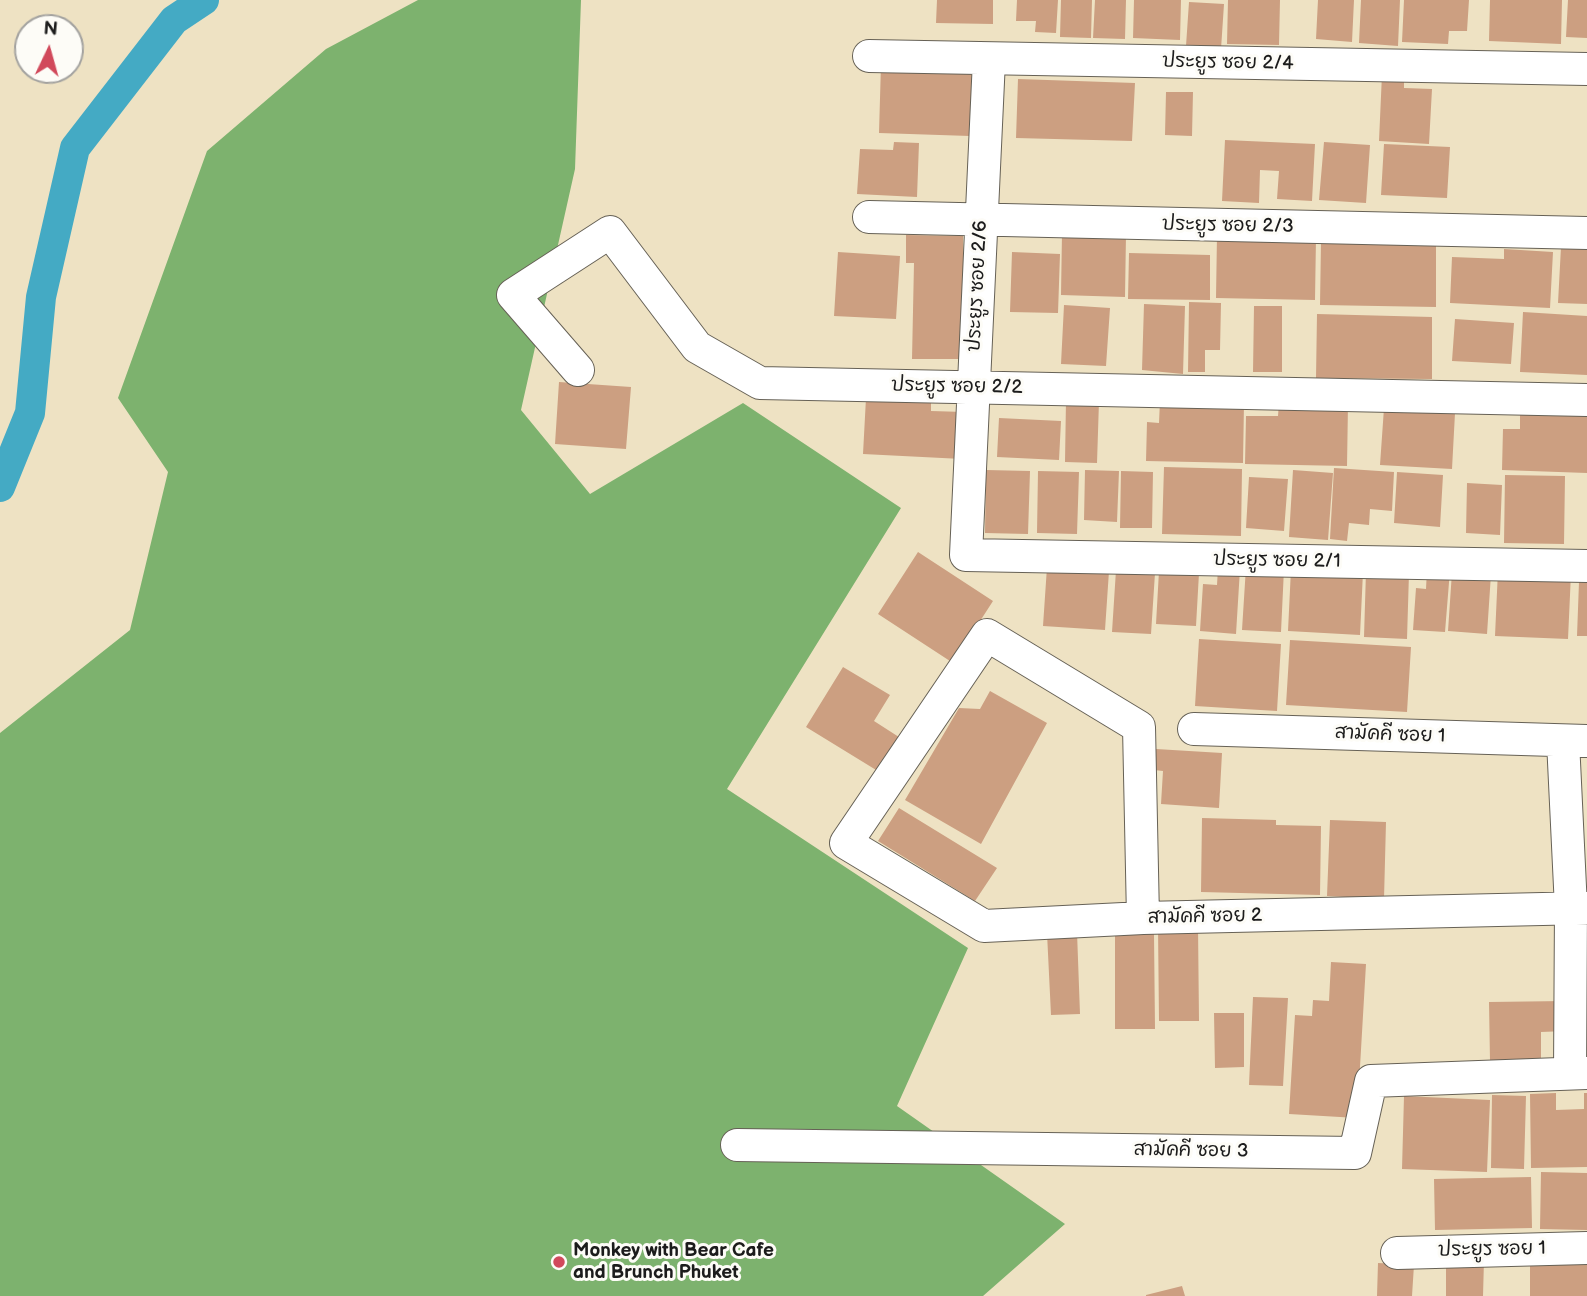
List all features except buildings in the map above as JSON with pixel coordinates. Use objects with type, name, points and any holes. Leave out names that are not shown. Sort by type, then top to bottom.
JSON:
[{"type":"street","name":"ประยูร ซอย 2/4","points":[[869,56],[1587,69]]},
{"type":"street","name":"ประยูร ซอย 2/6","points":[[966,555],[989,60]]},
{"type":"street","name":"ประยูร ซอย 2/3","points":[[869,217],[1587,233]]},
{"type":"street","name":"ประยูร ซอย 2/2","points":[[578,370],[513,295],[610,232],[696,347],[761,383],[1587,400]]},
{"type":"street","name":"ประยูร ซอย 2/1","points":[[966,555],[1587,566]]},
{"type":"street","name":"สามัคคี ซอย 2","points":[[1143,918],[1139,727],[986,635],[846,843],[984,926],[1143,918],[1579,908]]},
{"type":"street","name":"สามัคคี ซอย 1","points":[[1194,729],[1575,741]]},
{"type":"street","points":[[1575,741],[1579,1073]]},
{"type":"street","name":"สามัคคี ซอย 3","points":[[737,1145],[1355,1153],[1371,1081],[1579,1073]]},
{"type":"street","name":"ประยูร ซอย 1","points":[[1397,1253],[1587,1248]]},
{"type":"green space","points":[[418,0],[581,0],[575,169],[521,410],[590,494],[743,403],[901,508],[727,789],[968,948],[897,1106],[1065,1224],[983,1296],[0,1296],[0,733],[130,630],[168,472],[118,398],[207,151],[326,49]]},
{"type":"waterway","points":[[0,487],[30,413],[41,297],[75,148],[174,20],[204,0]]},
{"type":"place","name":"Monkey with Bear Cafe and Brunch Phuket","points":[[559,1262]]}]
